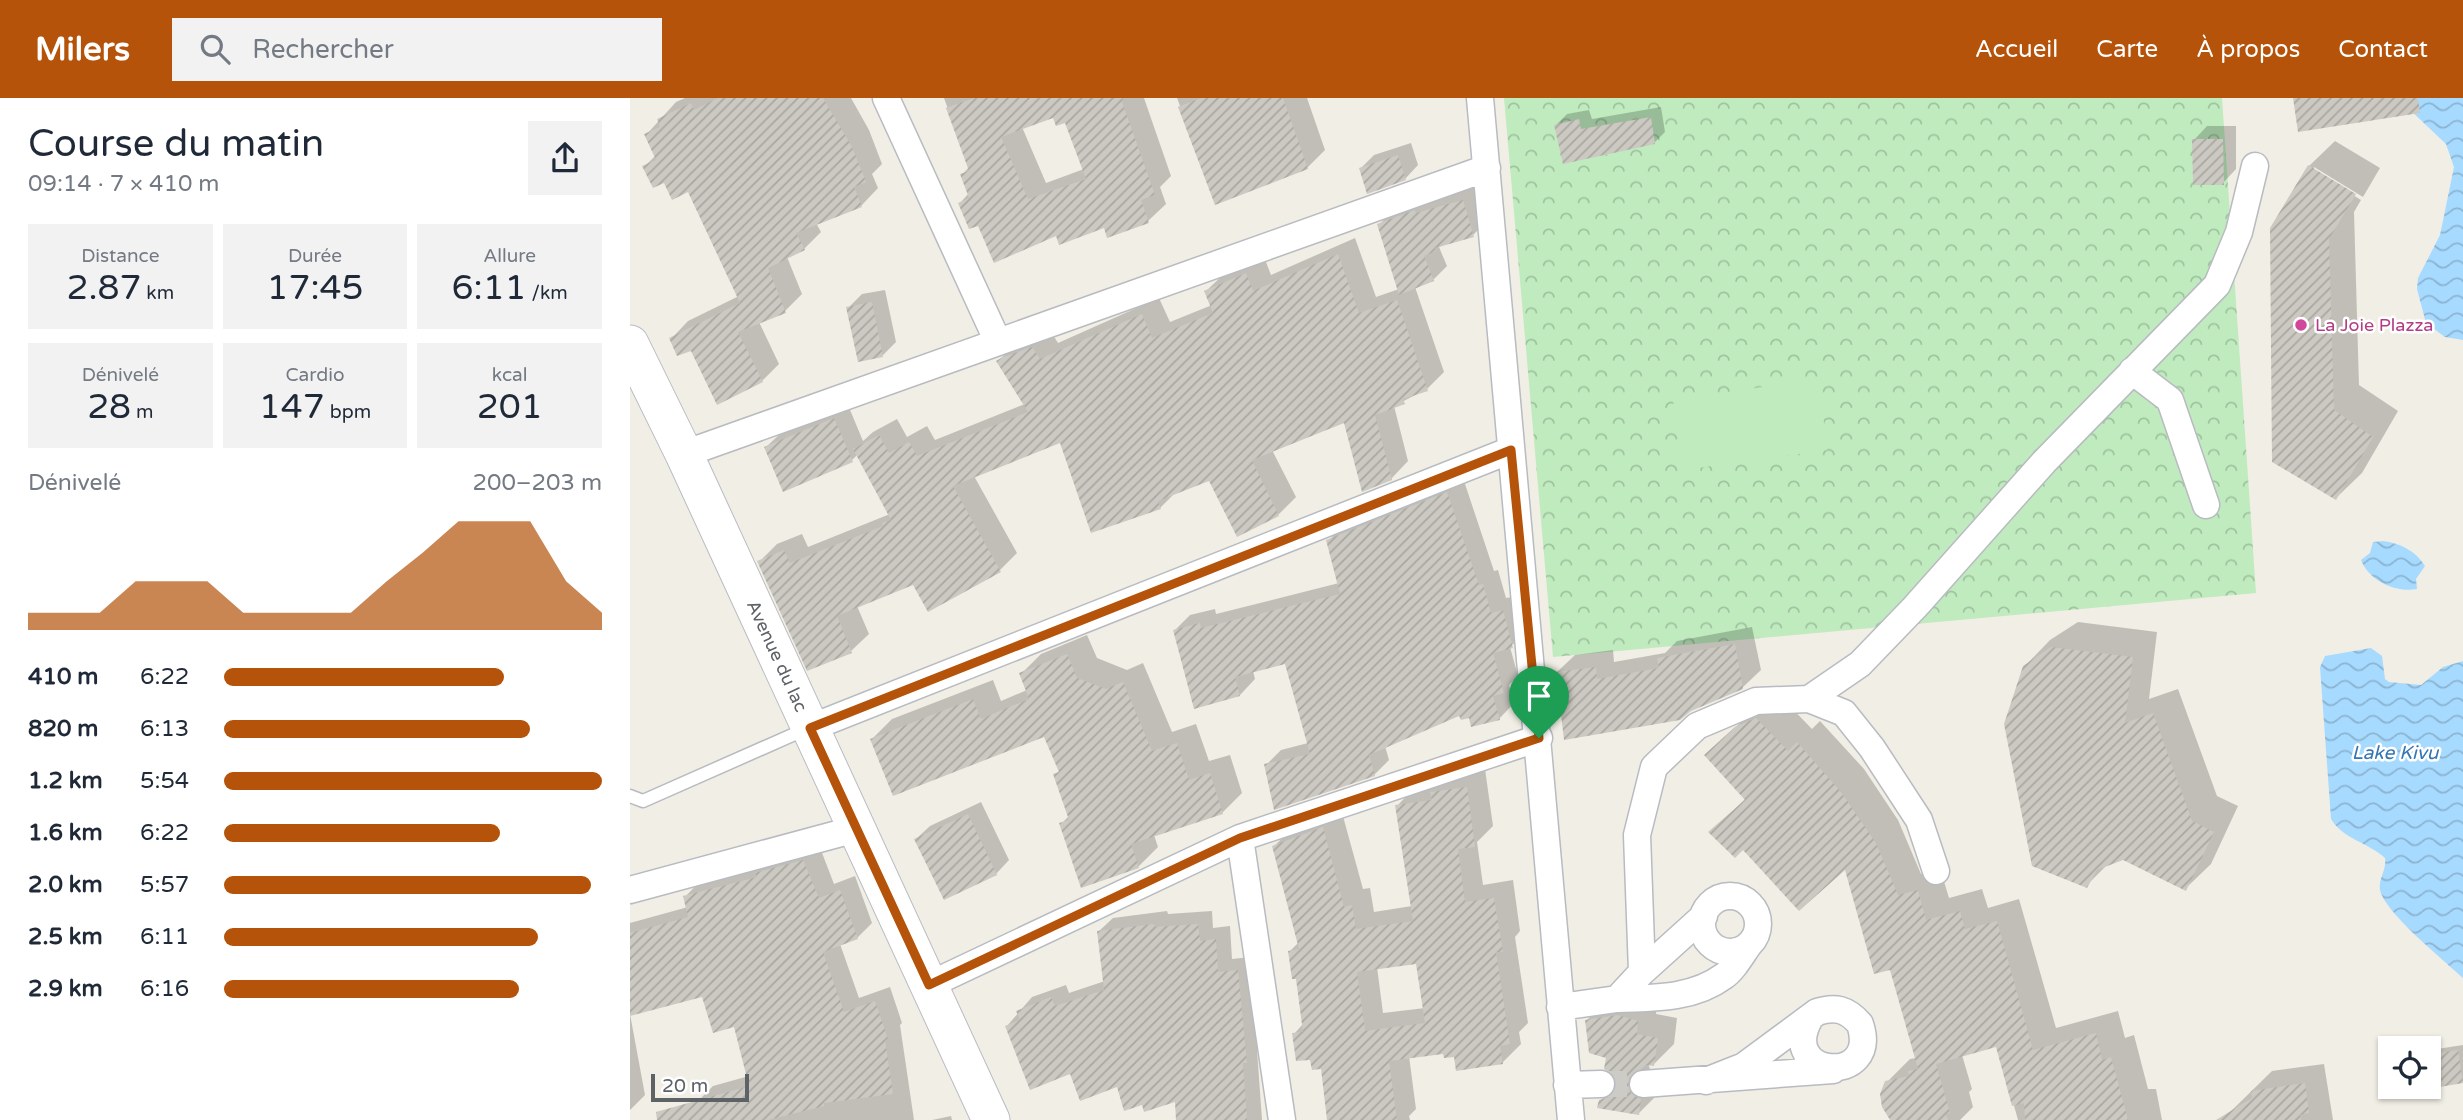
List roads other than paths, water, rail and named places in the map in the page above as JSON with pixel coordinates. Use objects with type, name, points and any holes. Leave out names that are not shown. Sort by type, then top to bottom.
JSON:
[{"type":"main road","name":"Avenue du lac","points":[[630,344],[684,454],[991,1120]]},
{"type":"street","points":[[886,98],[998,342]]},
{"type":"street","points":[[1480,98],[1571,1120]]},
{"type":"street","points":[[1809,699],[1860,664],[1915,607],[2044,462],[2217,285],[2239,232],[2255,166]]},
{"type":"street","points":[[684,454],[1487,168]]},
{"type":"street","points":[[2132,372],[2170,400],[2206,505]]},
{"type":"street","points":[[810,728],[1511,450]]},
{"type":"street","points":[[1642,972],[1637,835],[1654,767],[1697,726],[1756,701],[1809,699],[1844,713],[1872,748],[1919,820],[1936,871]]},
{"type":"street","points":[[929,985],[1240,838],[1539,738]]},
{"type":"street","points":[[630,890],[856,829]]},
{"type":"street","points":[[1240,838],[1282,1120]]},
{"type":"street","points":[[1560,1007],[1618,999],[1665,997],[1696,991],[1726,975],[1748,946],[1758,930],[1755,912],[1749,904],[1732,896],[1723,897],[1707,908],[1704,934],[1715,947],[1732,952],[1748,946]]},
{"type":"street","points":[[1618,999],[1642,972],[1704,916]]},
{"type":"street","points":[[1643,1084],[1706,1081],[1833,1070],[1843,1067],[1859,1054],[1863,1044],[1860,1024],[1853,1016],[1835,1008],[1817,1012],[1744,1066],[1706,1081]]},
{"type":"street","points":[[1810,1018],[1803,1036],[1807,1054],[1822,1067],[1833,1070]]},
{"type":"street","points":[[1567,1085],[1601,1083]]},
{"type":"lane","points":[[630,796],[643,801],[810,728]]},
{"type":"water","points":[[2401,98],[2463,98],[2463,340],[2445,337],[2426,323],[2417,289],[2418,278],[2440,235],[2454,167],[2446,144]]},
{"type":"water","points":[[2383,541],[2407,549],[2425,566],[2416,579],[2417,589],[2401,589],[2384,584],[2365,567],[2361,560],[2370,553],[2373,542]]},
{"type":"water","name":"Lake Kivu","points":[[2371,648],[2382,656],[2385,679],[2389,682],[2421,685],[2443,667],[2463,661],[2463,978],[2403,923],[2384,900],[2380,886],[2385,858],[2342,831],[2331,819],[2320,667],[2325,656]]},
{"type":"tunnel","points":[[1601,1084],[1643,1084]]},
{"type":"place","name":"La Joie Plazza","points":[[2301,325]]}]
